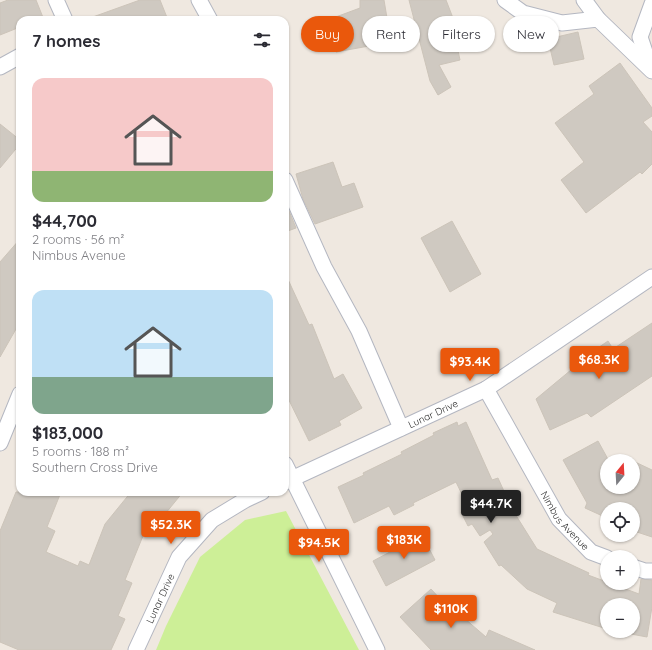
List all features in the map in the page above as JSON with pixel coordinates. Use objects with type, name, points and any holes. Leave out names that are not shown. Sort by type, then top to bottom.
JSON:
[{"type":"street","points":[[56,0],[63,16]]},
{"type":"street","points":[[199,0],[208,16]]},
{"type":"street","points":[[505,0],[523,13],[562,23],[598,20]]},
{"type":"street","points":[[584,0],[598,20],[652,70]]},
{"type":"street","points":[[652,4],[640,37],[652,70]]},
{"type":"street","points":[[0,67],[16,58]]},
{"type":"street","points":[[289,189],[324,267],[359,331],[402,428]]},
{"type":"street","name":"Lunar Drive","points":[[289,480],[486,389],[652,278]]},
{"type":"street","name":"Nimbus Avenue","points":[[486,389],[559,519],[591,552],[600,555]]},
{"type":"street","points":[[0,443],[16,404]]},
{"type":"street","points":[[289,480],[377,650]]},
{"type":"street","name":"Lunar Drive","points":[[136,650],[179,557],[212,520],[253,496]]},
{"type":"street","points":[[640,569],[652,571]]},
{"type":"green space","points":[[286,511],[359,650],[156,650],[166,626],[200,557],[245,520]]},
{"type":"building","points":[[8,0],[36,0],[42,16],[16,16],[16,29],[0,35],[0,3]]},
{"type":"building","points":[[140,0],[160,0],[166,16],[96,16]]},
{"type":"building","points":[[360,0],[384,0],[387,16],[362,16],[362,47],[354,49],[354,16],[338,16],[360,8]]},
{"type":"building","points":[[409,0],[446,0],[452,16],[428,16],[428,52],[458,52],[460,60],[439,65],[451,87],[438,95],[430,81],[420,42],[420,16],[413,16]]},
{"type":"building","points":[[578,32],[584,59],[554,65],[551,52],[559,52],[559,36]]},
{"type":"building","points":[[620,63],[652,108],[652,116],[643,122],[652,132],[652,164],[642,174],[640,172],[586,213],[561,180],[584,162],[555,123],[594,94],[589,86]]},
{"type":"building","points":[[0,124],[16,137],[16,149],[0,168]]},
{"type":"building","points":[[333,162],[342,187],[354,183],[363,207],[315,224],[303,199],[296,174]]},
{"type":"building","points":[[289,211],[296,228],[289,231]]},
{"type":"building","points":[[452,221],[481,274],[450,292],[421,238]]},
{"type":"building","points":[[16,244],[16,329],[0,357],[0,262]]},
{"type":"building","points":[[289,282],[309,325],[312,324],[334,379],[343,374],[362,408],[339,421],[341,425],[309,441],[289,400]]},
{"type":"building","points":[[652,323],[652,376],[591,417],[587,413],[550,430],[536,399],[589,354],[608,341],[613,349]]},
{"type":"building","points":[[457,422],[458,426],[466,422],[492,480],[498,478],[512,509],[537,549],[589,573],[588,575],[600,579],[600,590],[628,590],[639,594],[641,579],[652,580],[652,607],[647,637],[640,636],[640,598],[600,598],[600,627],[553,612],[557,603],[527,589],[501,565],[499,566],[484,542],[493,534],[490,530],[480,536],[472,524],[468,526],[461,512],[469,509],[456,482],[413,503],[414,505],[394,515],[389,506],[354,523],[338,487],[364,475],[363,473],[402,454],[401,452],[434,435],[433,433]]},
{"type":"building","points":[[598,441],[605,454],[600,454],[600,494],[640,494],[640,464],[652,470],[652,537],[640,533],[640,502],[600,502],[600,515],[585,508],[587,503],[563,460]]},
{"type":"building","points":[[16,492],[16,496],[59,496],[47,527],[55,531],[46,552],[78,566],[80,561],[89,565],[105,524],[128,496],[180,496],[152,530],[147,526],[125,580],[132,583],[118,616],[125,619],[111,650],[19,650],[0,642],[0,531]]},
{"type":"building","points":[[422,535],[435,560],[386,586],[373,561]]},
{"type":"building","points":[[431,589],[455,615],[457,612],[486,637],[489,630],[535,650],[431,650],[400,617]]}]
